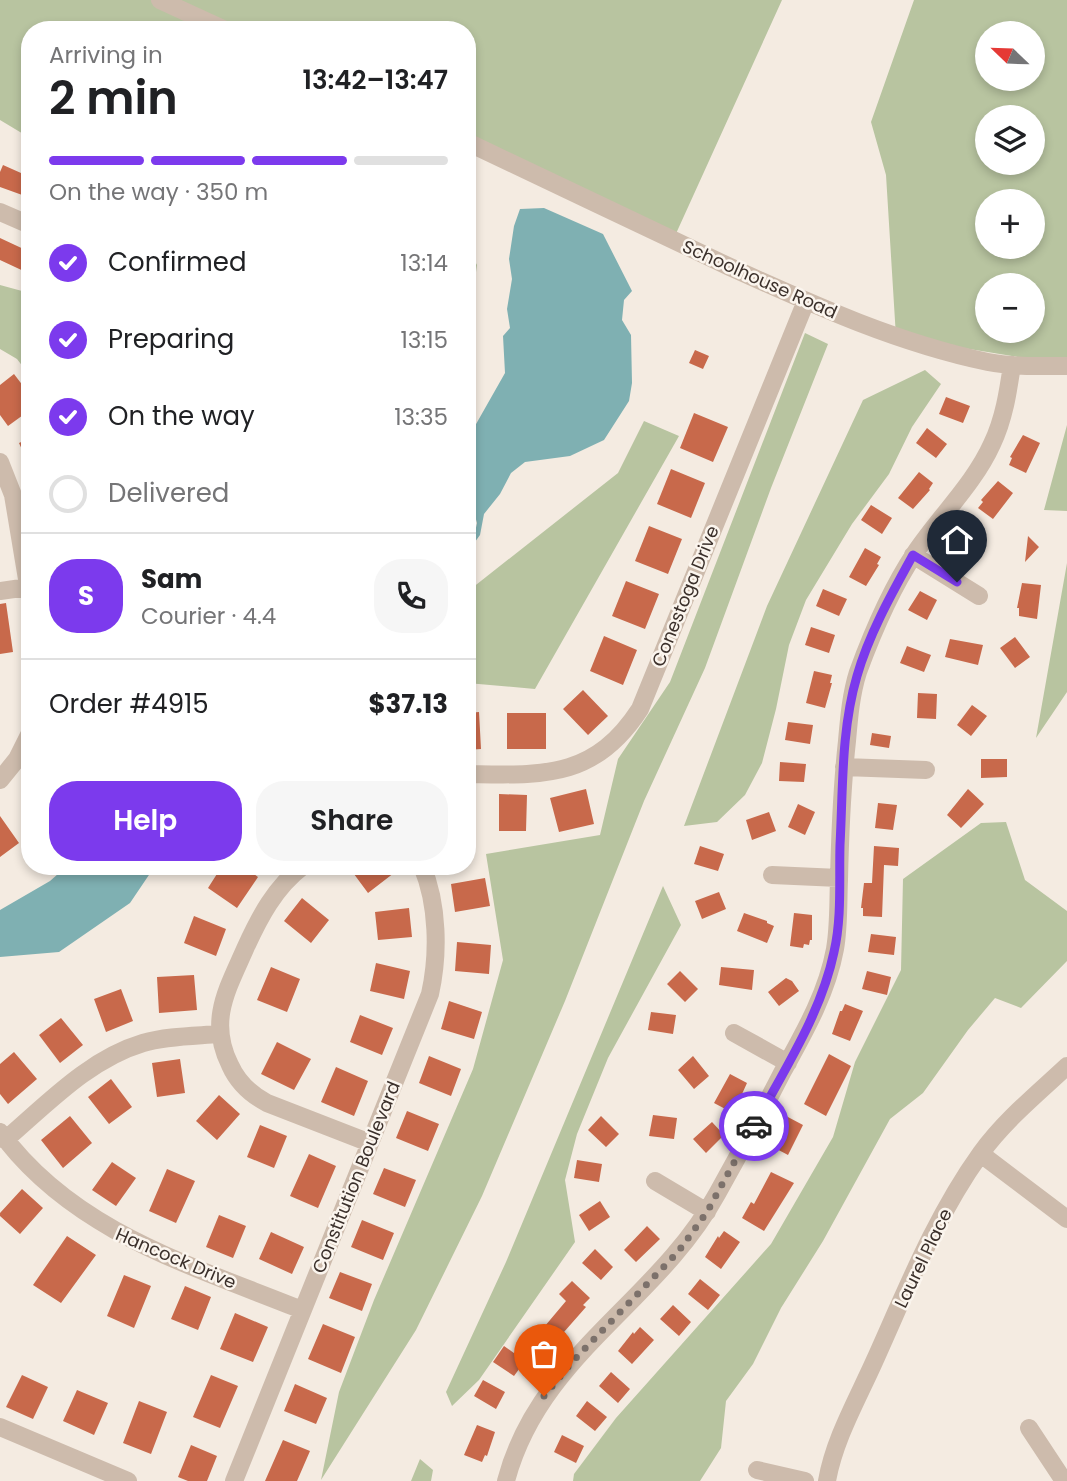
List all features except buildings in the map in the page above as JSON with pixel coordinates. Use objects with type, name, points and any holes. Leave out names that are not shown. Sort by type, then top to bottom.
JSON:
[{"type":"street","points":[[160,0],[206,21]]},
{"type":"street","name":"Schoolhouse Road","points":[[476,146],[806,301],[909,342],[989,362],[1067,366]]},
{"type":"street","points":[[0,212],[21,221]]},
{"type":"street","name":"Conestoga Drive","points":[[476,774],[546,774],[563,770],[596,754],[620,736],[631,723],[640,709],[806,301]]},
{"type":"street","points":[[506,1481],[526,1426],[544,1396],[572,1362],[678,1252],[707,1212],[812,1017],[835,951],[844,768],[849,716],[857,676],[891,594],[913,555],[992,446],[1006,405],[1012,365]]},
{"type":"street","points":[[0,462],[13,495],[21,544]]},
{"type":"street","points":[[913,555],[979,596]]},
{"type":"street","points":[[0,591],[21,592]]},
{"type":"street","points":[[0,780],[21,751]]},
{"type":"street","points":[[844,768],[926,770]]},
{"type":"street","points":[[294,875],[279,889],[259,918],[224,999],[219,1016],[219,1034],[232,1070],[252,1095],[370,1143]]},
{"type":"street","name":"Constitution Boulevard","points":[[233,1481],[418,1024],[434,975],[436,954],[433,915],[426,875]]},
{"type":"street","points":[[772,876],[839,878]]},
{"type":"street","points":[[734,1033],[788,1063]]},
{"type":"street","points":[[3,1136],[100,1062],[122,1051],[145,1042],[219,1034]]},
{"type":"street","name":"Laurel Place","points":[[827,1481],[844,1429],[945,1210],[981,1154],[1003,1126],[1067,1066]]},
{"type":"street","name":"Hancock Drive","points":[[3,1136],[51,1188],[105,1226],[144,1246],[302,1310]]},
{"type":"street","points":[[981,1154],[1067,1219]]},
{"type":"street","points":[[655,1181],[707,1212]]},
{"type":"street","points":[[0,1427],[128,1481]]},
{"type":"street","points":[[1029,1428],[1064,1481]]},
{"type":"street","points":[[757,1470],[805,1481]]},
{"type":"green space","points":[[0,0],[782,0],[674,238],[476,150],[476,21],[21,21],[21,133],[0,120]]},
{"type":"green space","points":[[914,0],[1067,0],[1067,365],[896,337],[886,175],[871,122]]},
{"type":"green space","points":[[0,285],[21,291],[21,364],[0,349]]},
{"type":"green space","points":[[805,333],[828,344],[771,488],[705,668],[644,801],[565,1001],[482,1196],[416,1330],[321,1480],[339,1392],[374,1300],[473,1069],[503,960],[486,854],[600,835],[618,759],[670,682]]},
{"type":"green space","points":[[925,370],[941,384],[912,427],[889,474],[852,524],[806,600],[789,645],[762,763],[745,795],[717,822],[684,826],[767,606],[863,400]]},
{"type":"green space","points":[[644,421],[679,436],[535,689],[476,684],[476,585],[618,473]]},
{"type":"green space","points":[[1067,425],[1067,511],[1044,510]]},
{"type":"green space","points":[[1067,563],[1067,692],[1036,738]]},
{"type":"green space","points":[[1006,822],[1025,880],[1067,911],[1067,961],[1021,1008],[995,998],[968,1030],[923,1093],[890,1119],[823,1241],[781,1308],[753,1364],[726,1401],[721,1448],[700,1481],[573,1481],[574,1474],[616,1418],[771,1244],[833,1137],[855,1062],[901,970],[903,879],[981,823]]},
{"type":"green space","points":[[663,886],[681,925],[608,1058],[577,1134],[565,1180],[575,1242],[479,1380],[452,1406],[446,1392],[506,1262]]},
{"type":"green space","points":[[420,1459],[433,1470],[431,1481],[411,1481]]},
{"type":"water","points":[[544,208],[603,234],[632,291],[624,300],[622,320],[631,335],[632,383],[629,401],[604,440],[570,456],[525,462],[511,473],[500,494],[484,514],[480,535],[476,540],[476,424],[505,373],[503,336],[510,328],[507,309],[512,279],[509,259],[514,226],[520,209]]},
{"type":"water","points":[[57,875],[149,875],[130,903],[59,952],[0,957],[0,910]]},
{"type":"way so far","points":[[544,1396],[595,1337],[678,1252],[707,1212],[754,1126]]},
{"type":"route","points":[[754,1126],[812,1017],[835,951],[844,768],[849,716],[857,676],[891,594],[913,555],[957,582]]}]
